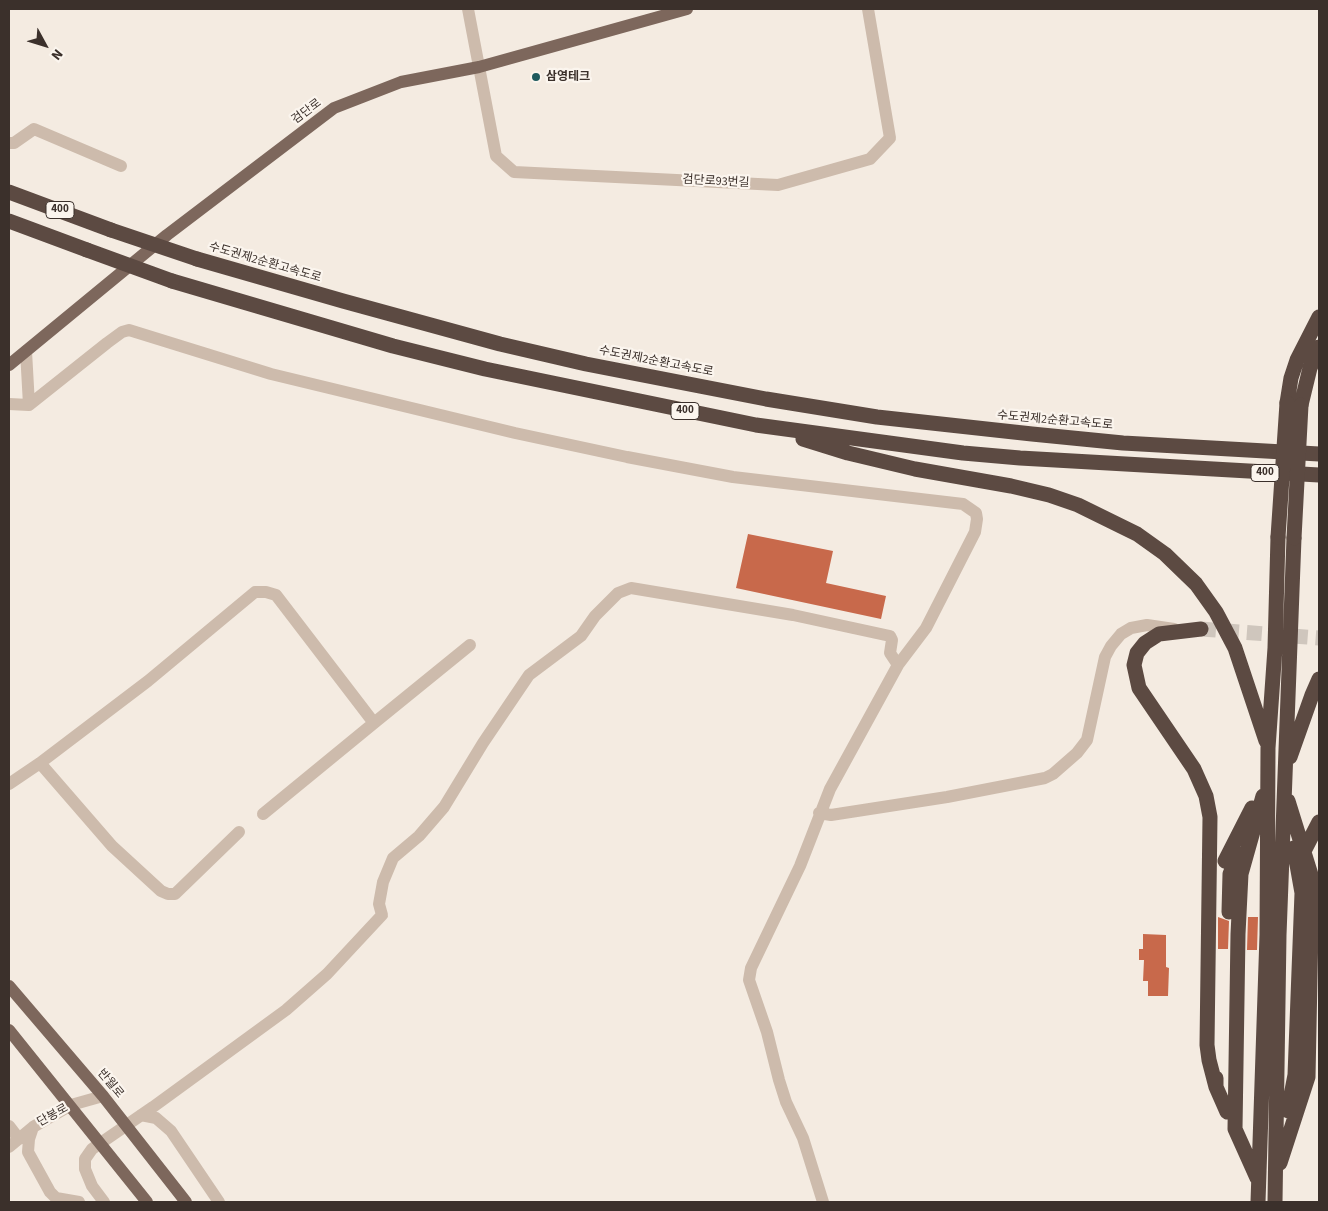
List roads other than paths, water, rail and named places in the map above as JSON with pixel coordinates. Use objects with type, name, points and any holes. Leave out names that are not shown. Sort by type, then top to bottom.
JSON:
[{"type":"highway","name":"수도권제2순환고속도로","points":[[9,192],[111,230],[197,259],[500,344],[586,364],[776,401],[877,417],[1123,442],[1319,454]]},
{"type":"highway","name":"400","points":[[9,221],[172,281],[384,344],[484,370],[756,425],[962,453],[1319,475]]},
{"type":"highway","points":[[1275,1202],[1280,904],[1294,538],[1294,404],[1291,378],[1297,360],[1319,317]]},
{"type":"highway","points":[[1258,1202],[1267,934],[1268,748],[1275,648],[1278,537],[1294,404],[1319,347]]},
{"type":"highway","points":[[756,425],[915,469],[1011,486],[1049,495],[1087,509],[1137,534],[1165,554],[1196,584],[1216,612],[1235,648],[1268,748]]},
{"type":"highway","points":[[1201,629],[1160,634],[1146,643],[1137,653],[1134,665],[1139,688],[1186,757],[1206,796],[1210,817],[1207,1045],[1209,1060],[1216,1088],[1259,1181]]},
{"type":"highway","points":[[1286,770],[1319,679]]},
{"type":"highway","points":[[1216,1088],[1220,872],[1268,778]]},
{"type":"highway","points":[[1227,1112],[1230,874],[1268,778]]},
{"type":"highway","points":[[1235,1129],[1238,934],[1241,874],[1268,778]]},
{"type":"highway","points":[[1276,1176],[1295,1075],[1302,893],[1301,859],[1285,791]]},
{"type":"highway","points":[[1276,1176],[1285,1061],[1290,882],[1285,791]]},
{"type":"highway","points":[[1280,904],[1319,822]]},
{"type":"main road","name":"검단로","points":[[9,365],[167,235],[334,108],[401,82],[479,66],[686,9]]},
{"type":"main road","name":"반월로","points":[[9,986],[103,1096],[186,1202]]},
{"type":"main road","points":[[9,1030],[148,1202]]},
{"type":"street","points":[[468,9],[479,66]]},
{"type":"street","name":"검단로93번길","points":[[479,66],[496,156],[514,172],[778,185],[870,159],[890,138],[868,9]]},
{"type":"street","points":[[9,143],[14,143],[34,129],[121,166]]},
{"type":"street","points":[[9,404],[29,405],[107,343],[122,332],[129,330],[271,374],[515,433],[733,477],[963,504],[976,513],[977,519],[974,532],[926,628],[898,665],[830,789],[819,813],[800,866],[751,968],[749,980],[767,1032],[786,1102],[802,1138],[823,1202]]},
{"type":"street","points":[[26,351],[29,405]]},
{"type":"street","points":[[104,1202],[92,1186],[85,1169],[85,1159],[92,1149],[286,1010],[328,974],[382,915],[379,904],[384,882],[393,858],[419,836],[444,807],[483,743],[529,675],[581,636],[595,616],[618,593],[631,588],[650,591],[793,615],[890,636],[892,640],[890,653],[898,665]]},
{"type":"street","points":[[9,784],[40,763],[148,681],[254,592],[266,592],[276,595],[374,723]]},
{"type":"street","points":[[819,813],[832,815],[947,797],[1045,778],[1053,774],[1077,753],[1087,740],[1105,656],[1121,634],[1131,628],[1147,625],[1181,630]]},
{"type":"street","points":[[263,814],[470,645]]},
{"type":"street","points":[[40,763],[112,846],[161,891],[168,894],[175,894],[239,832]]},
{"type":"street","name":"단봉로","points":[[14,1143],[33,1127],[71,1106],[103,1096]]},
{"type":"street","points":[[141,1115],[156,1118],[170,1131],[219,1202]]},
{"type":"street","points":[[9,1126],[14,1143]]},
{"type":"street","points":[[33,1127],[28,1139],[28,1152],[50,1192],[56,1198],[79,1202]]},
{"type":"tunnel","points":[[1201,629],[1319,638]]},
{"type":"place","name":"삼영테크","points":[[536,77]]}]
